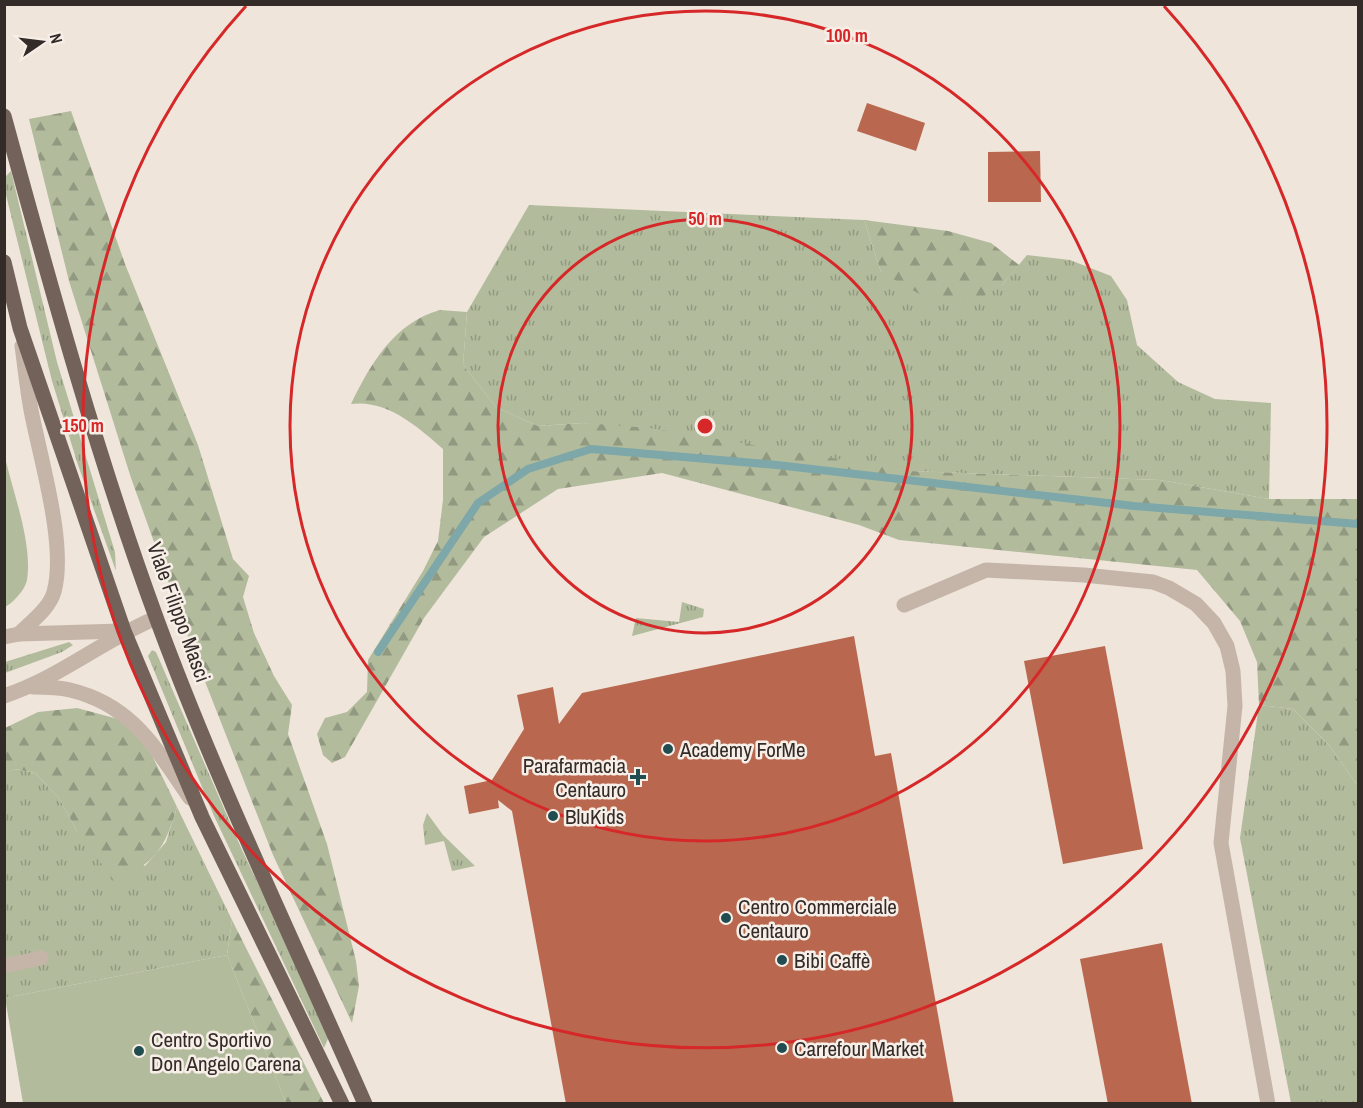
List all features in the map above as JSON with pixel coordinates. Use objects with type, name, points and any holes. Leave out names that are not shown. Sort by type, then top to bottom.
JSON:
[{"type":"main road","name":"Viale Filippo Masci","points":[[4,116],[101,456],[156,618],[230,802],[365,1104]]},
{"type":"main road","points":[[4,262],[20,328],[124,631],[202,817],[342,1104]]},
{"type":"street","points":[[12,635],[46,607],[54,594],[56,580],[55,529],[30,407],[20,328]]},
{"type":"street","points":[[904,605],[986,570],[1153,582],[1182,594],[1214,622],[1229,654],[1233,671],[1234,706],[1221,843],[1268,1104]]},
{"type":"street","points":[[4,696],[33,687],[124,631],[156,618]]},
{"type":"street","points":[[12,635],[124,631]]},
{"type":"street","points":[[33,687],[69,689],[109,705],[127,718],[145,732],[202,817]]},
{"type":"street","points":[[4,966],[41,958]]},
{"type":"green space","points":[[71,111],[125,264],[198,445],[233,559],[249,576],[243,597],[254,633],[274,676],[292,705],[288,734],[327,844],[356,961],[359,986],[352,1023],[273,855],[195,656],[131,478],[69,281],[29,119]]},
{"type":"green space","points":[[11,171],[57,362],[115,552],[116,571],[78,465],[52,381],[5,191],[5,177]]},
{"type":"green space","points":[[529,205],[864,220],[881,272],[1002,285],[1027,255],[1070,260],[1111,276],[1127,300],[1137,345],[1178,382],[1215,399],[1271,403],[1269,499],[1160,480],[909,471],[583,423],[538,426],[496,407],[463,365],[467,312]]},
{"type":"green space","points":[[864,220],[948,231],[991,243],[1019,265],[1002,285],[973,303],[928,299],[881,272]]},
{"type":"green space","points":[[440,310],[467,312],[463,365],[496,407],[538,426],[583,423],[650,428],[910,471],[1160,480],[1269,499],[1358,499],[1358,786],[1329,745],[1293,709],[1259,705],[1257,662],[1240,621],[1197,570],[899,540],[859,525],[662,473],[558,489],[484,537],[424,618],[345,757],[332,763],[323,755],[317,734],[325,718],[347,712],[367,692],[368,660],[423,571],[438,541],[443,500],[443,449],[401,416],[389,410],[377,406],[351,404],[367,374],[386,346],[410,324]]},
{"type":"green space","points":[[4,453],[21,516],[28,565],[24,588],[5,607]]},
{"type":"green space","points":[[682,602],[704,609],[703,617],[632,636],[636,618],[679,622]]},
{"type":"green space","points":[[69,642],[73,645],[62,652],[5,673],[5,662]]},
{"type":"green space","points":[[152,650],[156,652],[242,850],[330,1034],[324,1048],[214,816],[148,656]]},
{"type":"green space","points":[[1259,705],[1293,709],[1329,745],[1358,786],[1358,1103],[1291,1103],[1240,838]]},
{"type":"green space","points":[[77,708],[118,719],[146,743],[177,807],[168,834],[157,853],[141,868],[116,883],[77,831],[59,798],[35,773],[15,769],[5,773],[5,728],[38,712]]},
{"type":"green space","points":[[15,769],[35,773],[59,798],[77,831],[145,866],[166,842],[177,807],[232,920],[227,955],[5,998],[4,773]]},
{"type":"green space","points":[[427,813],[443,835],[475,866],[452,871],[444,841],[425,845],[423,825]]},
{"type":"green space","points":[[232,920],[324,1103],[286,1103],[227,955]]},
{"type":"green space","name":"Centro Sportivo Don Angelo Carena","points":[[227,955],[286,1103],[23,1103],[5,998]]},
{"type":"building","points":[[867,103],[925,123],[916,151],[857,131]]},
{"type":"building","points":[[1040,151],[1041,202],[988,202],[988,152]]},
{"type":"building","name":"Centro Commerciale Centauro","points":[[854,636],[875,756],[891,753],[954,1104],[566,1104],[512,811],[498,800],[499,808],[469,814],[464,786],[492,780],[524,729],[517,695],[553,687],[559,724],[582,693]]},
{"type":"building","points":[[1105,646],[1143,849],[1063,864],[1024,661]]},
{"type":"building","points":[[1162,943],[1192,1104],[1108,1104],[1080,959]]},
{"type":"waterway","points":[[378,652],[478,503],[528,469],[591,449],[777,465],[1134,506],[1358,524]]},
{"type":"place","name":"Academy ForMe","points":[[668,749]]},
{"type":"place","name":"Parafarmacia Centauro","points":[[638,777]]},
{"type":"place","name":"BluKids","points":[[553,816]]},
{"type":"place","name":"Centro Commerciale Centauro","points":[[726,918]]},
{"type":"place","name":"Bibi Caffè","points":[[782,960]]},
{"type":"place","name":"Carrefour Market","points":[[782,1048]]},
{"type":"place","name":"Centro Sportivo Don Angelo Carena","points":[[139,1051]]}]
